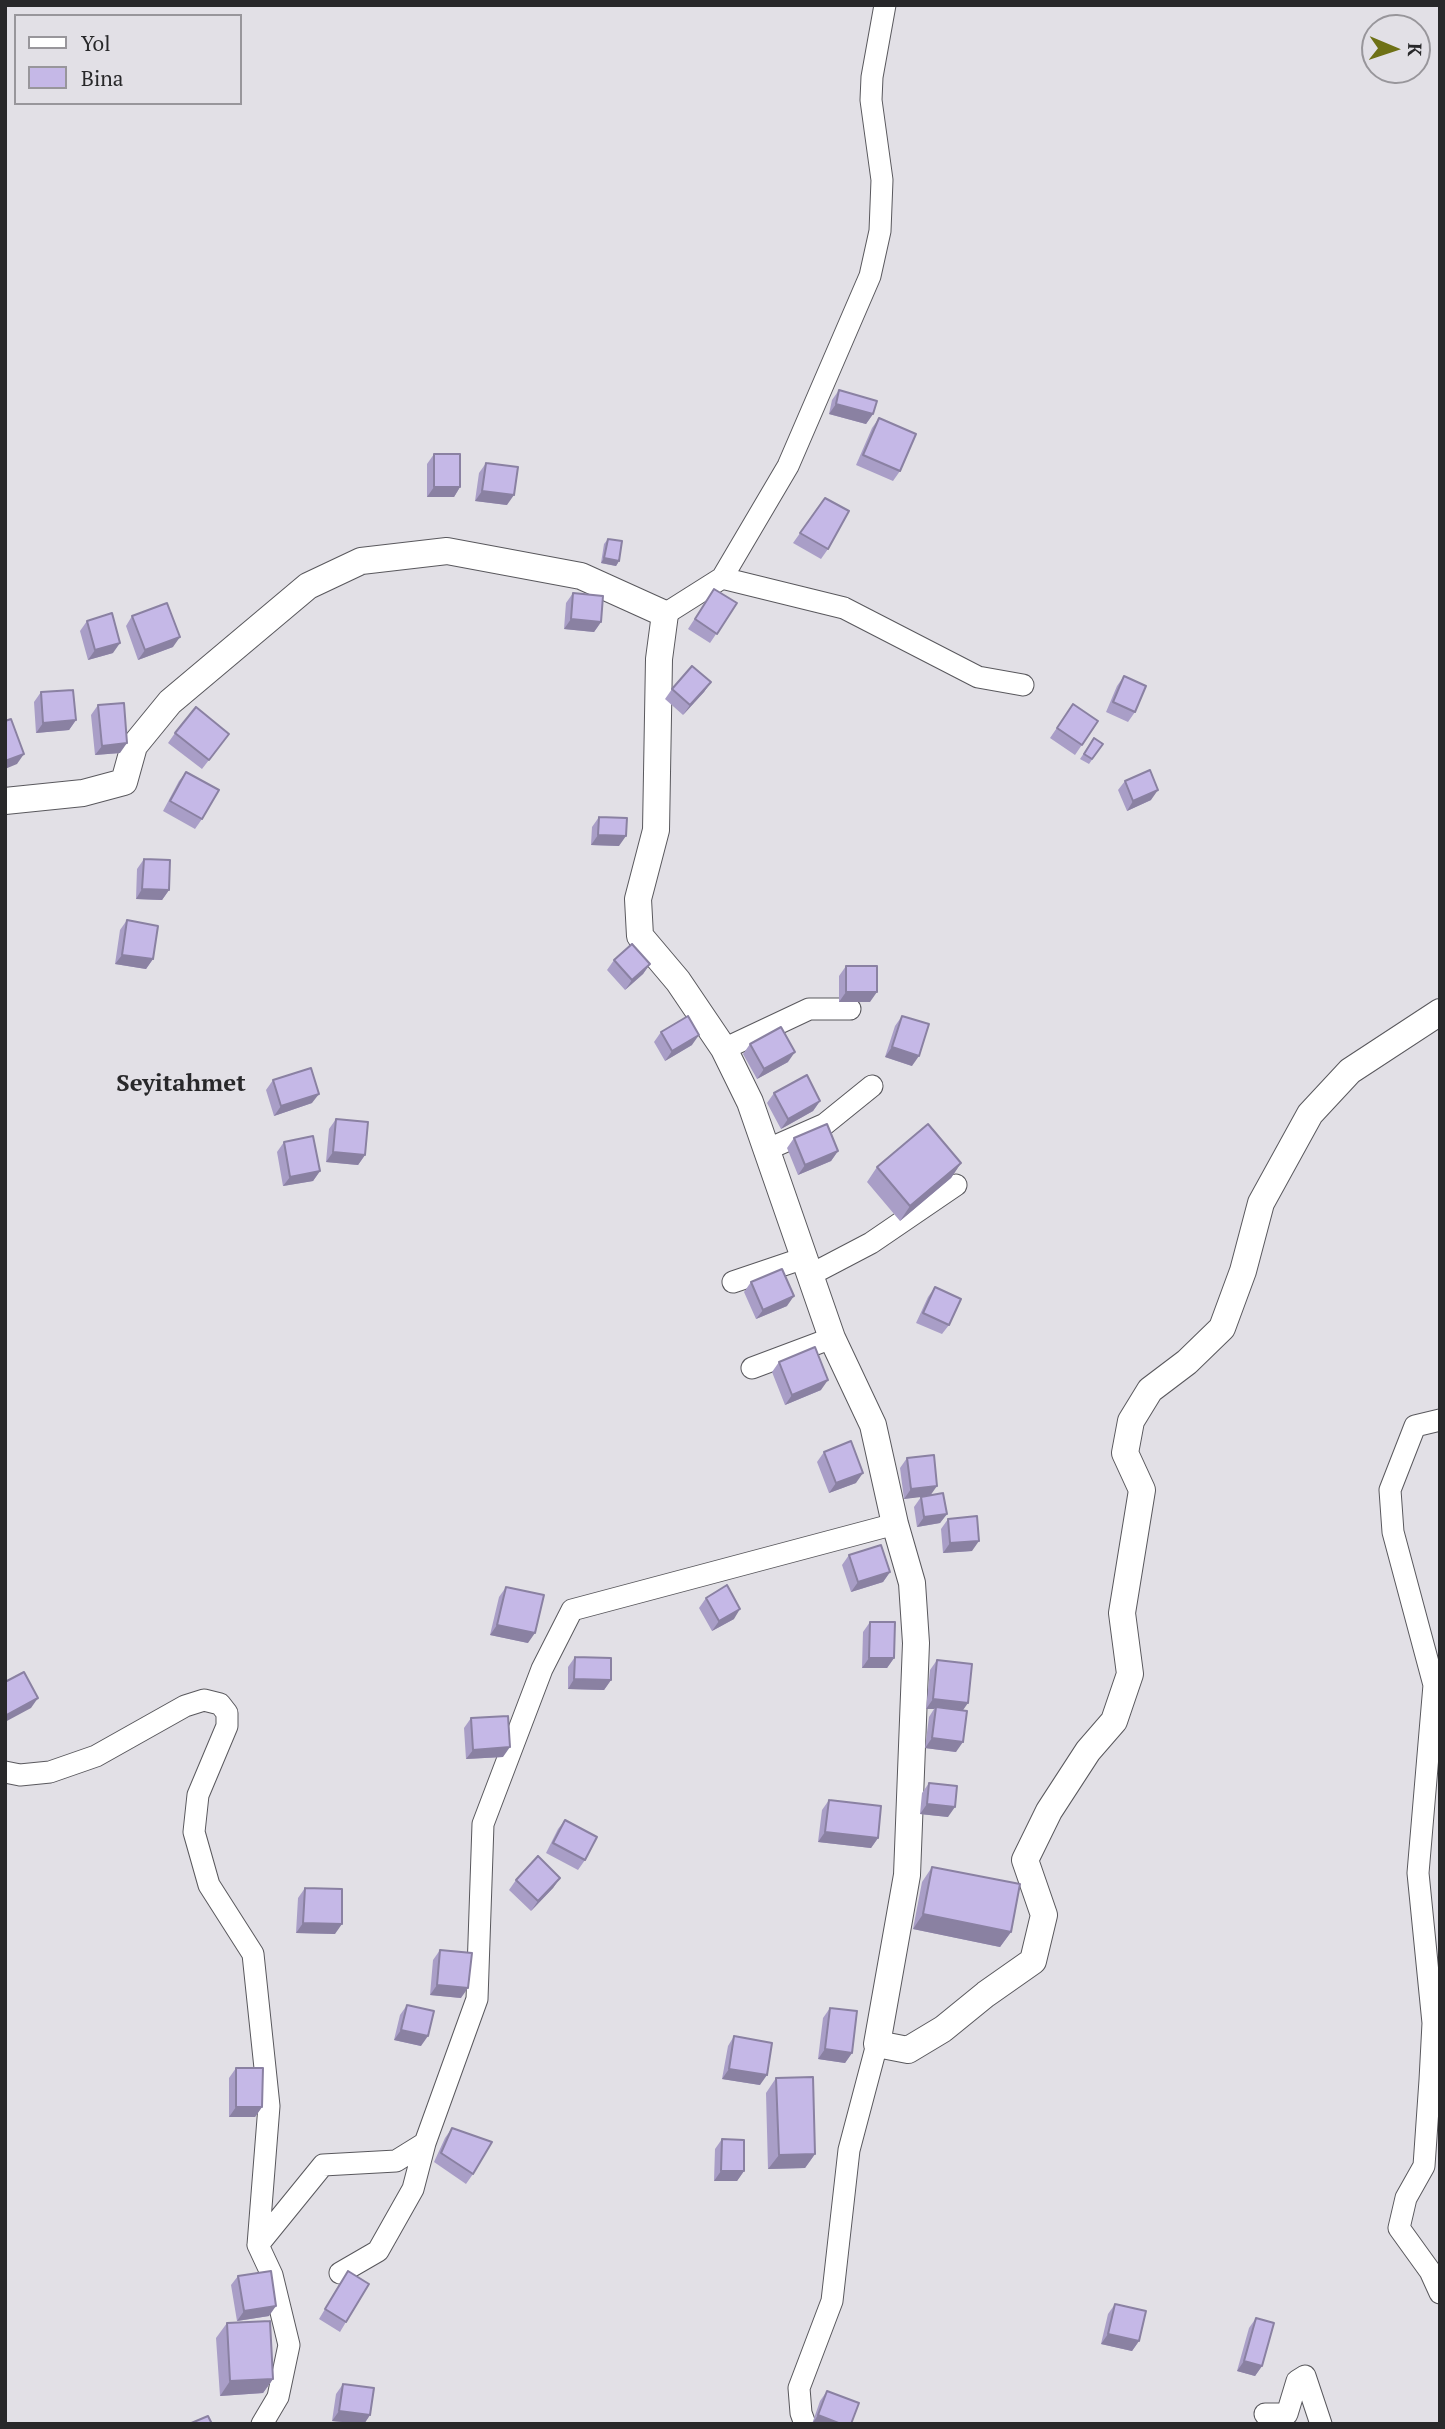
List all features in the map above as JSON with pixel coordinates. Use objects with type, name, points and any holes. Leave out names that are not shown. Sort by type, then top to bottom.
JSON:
[{"type":"street","points":[[664,614],[722,578],[788,466],[870,276],[880,231],[882,180],[871,100],[872,77],[885,5]]},
{"type":"street","points":[[5,801],[83,793],[124,782],[134,746],[170,702],[308,586],[361,561],[447,551],[581,576],[664,614]]},
{"type":"street","points":[[722,578],[844,608],[978,677],[1023,685]]},
{"type":"street","points":[[664,614],[659,659],[656,830],[638,900],[640,936],[678,981],[724,1049],[750,1102],[832,1338],[873,1425],[895,1524],[912,1583],[916,1643],[907,1875],[877,2044],[849,2150],[832,2301],[800,2388],[801,2413],[805,2424]]},
{"type":"street","points":[[724,1049],[809,1009],[850,1009]]},
{"type":"street","points":[[877,2044],[908,2050],[943,2029],[1033,1961],[1044,1915],[1026,1860],[1049,1811],[1088,1751],[1114,1721],[1130,1674],[1122,1613],[1142,1490],[1125,1453],[1131,1421],[1150,1391],[1222,1328],[1243,1271],[1262,1203],[1310,1114],[1350,1071],[1440,1012]]},
{"type":"street","points":[[766,1150],[825,1124],[872,1086]]},
{"type":"street","points":[[733,1282],[807,1267],[871,1243],[956,1185]]},
{"type":"street","points":[[752,1368],[832,1338]]},
{"type":"street","points":[[1440,1420],[1415,1426],[1390,1490],[1393,1532],[1434,1685],[1418,1874],[1433,2023],[1430,2080],[1424,2166],[1406,2198],[1399,2228],[1430,2271],[1440,2293]]},
{"type":"street","points":[[340,2273],[378,2250],[413,2189],[425,2143],[477,1999],[484,1824],[542,1669],[572,1610],[895,1524]]},
{"type":"street","points":[[5,1773],[20,1775],[50,1772],[96,1756],[185,1706],[204,1700],[220,1704],[227,1713],[227,1726],[198,1795],[194,1832],[209,1885],[253,1954],[269,2106],[258,2245],[272,2275],[289,2345],[278,2397],[262,2424]]},
{"type":"street","points":[[258,2245],[323,2165],[396,2161],[425,2143]]},
{"type":"street","points":[[1265,2414],[1287,2414],[1297,2381],[1306,2376],[1321,2424]]},
{"type":"building","points":[[839,390],[877,401],[873,414],[836,404]]},
{"type":"building","points":[[879,418],[916,434],[900,471],[863,455]]},
{"type":"building","points":[[434,454],[460,454],[460,487],[434,487]]},
{"type":"building","points":[[486,463],[518,467],[514,495],[482,491]]},
{"type":"building","points":[[825,498],[849,511],[828,549],[800,533]]},
{"type":"building","points":[[608,539],[622,541],[619,561],[604,558]]},
{"type":"building","points":[[714,589],[737,603],[717,634],[695,619]]},
{"type":"building","points":[[573,593],[603,596],[601,622],[571,619]]},
{"type":"building","points":[[167,603],[180,637],[145,650],[132,616]]},
{"type":"building","points":[[112,613],[120,643],[95,650],[87,621]]},
{"type":"building","points":[[692,666],[711,682],[690,705],[672,689]]},
{"type":"building","points":[[1124,676],[1146,686],[1135,712],[1113,702]]},
{"type":"building","points":[[73,690],[76,720],[43,723],[41,692]]},
{"type":"building","points":[[124,703],[127,743],[102,746],[98,705]]},
{"type":"building","points":[[1073,704],[1098,721],[1082,745],[1057,728]]},
{"type":"building","points":[[196,707],[229,734],[209,760],[175,733]]},
{"type":"building","points":[[11,719],[24,754],[5,761],[5,721]]},
{"type":"building","points":[[1094,738],[1103,744],[1092,759],[1084,754]]},
{"type":"building","points":[[1150,770],[1158,790],[1133,801],[1125,781]]},
{"type":"building","points":[[186,772],[219,790],[202,819],[170,801]]},
{"type":"building","points":[[599,817],[627,818],[626,836],[598,835]]},
{"type":"building","points":[[144,859],[170,860],[169,890],[142,889]]},
{"type":"building","points":[[127,920],[158,926],[153,959],[122,955]]},
{"type":"building","points":[[632,944],[650,964],[632,980],[614,960]]},
{"type":"building","points":[[846,966],[877,966],[877,992],[846,992]]},
{"type":"building","points":[[688,1016],[699,1035],[672,1051],[661,1032]]},
{"type":"building","points":[[902,1016],[929,1024],[919,1056],[892,1047]]},
{"type":"building","points":[[781,1027],[795,1052],[764,1069],[750,1044]]},
{"type":"building","points":[[311,1068],[319,1094],[281,1106],[273,1080]]},
{"type":"building","points":[[807,1075],[820,1101],[788,1119],[774,1093]]},
{"type":"building","points":[[336,1119],[368,1122],[365,1155],[333,1152]]},
{"type":"building","points":[[827,1124],[838,1151],[805,1165],[794,1138]]},
{"type":"building","points":[[928,1124],[961,1163],[910,1206],[877,1167]]},
{"type":"building","points":[[313,1136],[320,1171],[290,1177],[284,1142]]},
{"type":"building","points":[[782,1269],[794,1296],[763,1310],[751,1282]]},
{"type":"building","points":[[935,1287],[961,1299],[949,1325],[923,1313]]},
{"type":"building","points":[[815,1347],[828,1380],[792,1395],[779,1362]]},
{"type":"building","points":[[851,1441],[863,1473],[836,1483],[824,1452]]},
{"type":"building","points":[[934,1455],[937,1486],[911,1489],[907,1458]]},
{"type":"building","points":[[943,1493],[947,1514],[924,1517],[921,1497]]},
{"type":"building","points":[[977,1516],[979,1541],[950,1543],[948,1519]]},
{"type":"building","points":[[881,1545],[890,1572],[858,1582],[849,1555]]},
{"type":"building","points":[[727,1585],[740,1609],[719,1621],[706,1598]]},
{"type":"building","points":[[506,1587],[544,1595],[535,1633],[497,1625]]},
{"type":"building","points":[[870,1622],[895,1622],[894,1658],[869,1658]]},
{"type":"building","points":[[575,1657],[611,1658],[611,1680],[574,1679]]},
{"type":"building","points":[[937,1660],[972,1664],[968,1703],[933,1699]]},
{"type":"building","points":[[24,1672],[38,1698],[5,1716],[5,1682]]},
{"type":"building","points":[[936,1707],[967,1711],[963,1742],[932,1738]]},
{"type":"building","points":[[508,1716],[510,1747],[473,1750],[471,1718]]},
{"type":"building","points":[[929,1783],[957,1786],[955,1807],[927,1804]]},
{"type":"building","points":[[829,1800],[881,1806],[878,1838],[825,1832]]},
{"type":"building","points":[[565,1820],[597,1837],[585,1860],[553,1843]]},
{"type":"building","points":[[538,1856],[560,1878],[538,1901],[516,1880]]},
{"type":"building","points":[[932,1867],[1020,1884],[1011,1932],[923,1914]]},
{"type":"building","points":[[305,1888],[342,1889],[342,1924],[303,1923]]},
{"type":"building","points":[[440,1950],[472,1953],[468,1988],[437,1985]]},
{"type":"building","points":[[407,2005],[434,2011],[428,2036],[401,2030]]},
{"type":"building","points":[[830,2008],[857,2011],[852,2053],[825,2049]]},
{"type":"building","points":[[734,2036],[772,2043],[767,2075],[729,2069]]},
{"type":"building","points":[[236,2068],[263,2068],[262,2107],[236,2107]]},
{"type":"building","points":[[813,2077],[815,2154],[779,2155],[776,2078]]},
{"type":"building","points":[[452,2128],[492,2142],[473,2174],[441,2153]]},
{"type":"building","points":[[722,2139],[744,2140],[744,2171],[721,2171]]},
{"type":"building","points":[[271,2271],[276,2306],[244,2311],[238,2276]]},
{"type":"building","points":[[348,2271],[369,2284],[346,2322],[325,2309]]},
{"type":"building","points":[[1115,2304],[1146,2311],[1139,2341],[1108,2334]]},
{"type":"building","points":[[1256,2318],[1274,2323],[1262,2366],[1244,2361]]},
{"type":"building","points":[[270,2321],[273,2379],[230,2381],[227,2323]]},
{"type":"building","points":[[343,2384],[374,2388],[370,2415],[339,2411]]},
{"type":"building","points":[[827,2391],[859,2403],[851,2424],[841,2424],[818,2415]]},
{"type":"building","points":[[208,2416],[212,2424],[189,2424]]},
{"type":"district","name":"Seyitahmet","points":[[181,1084]]}]
